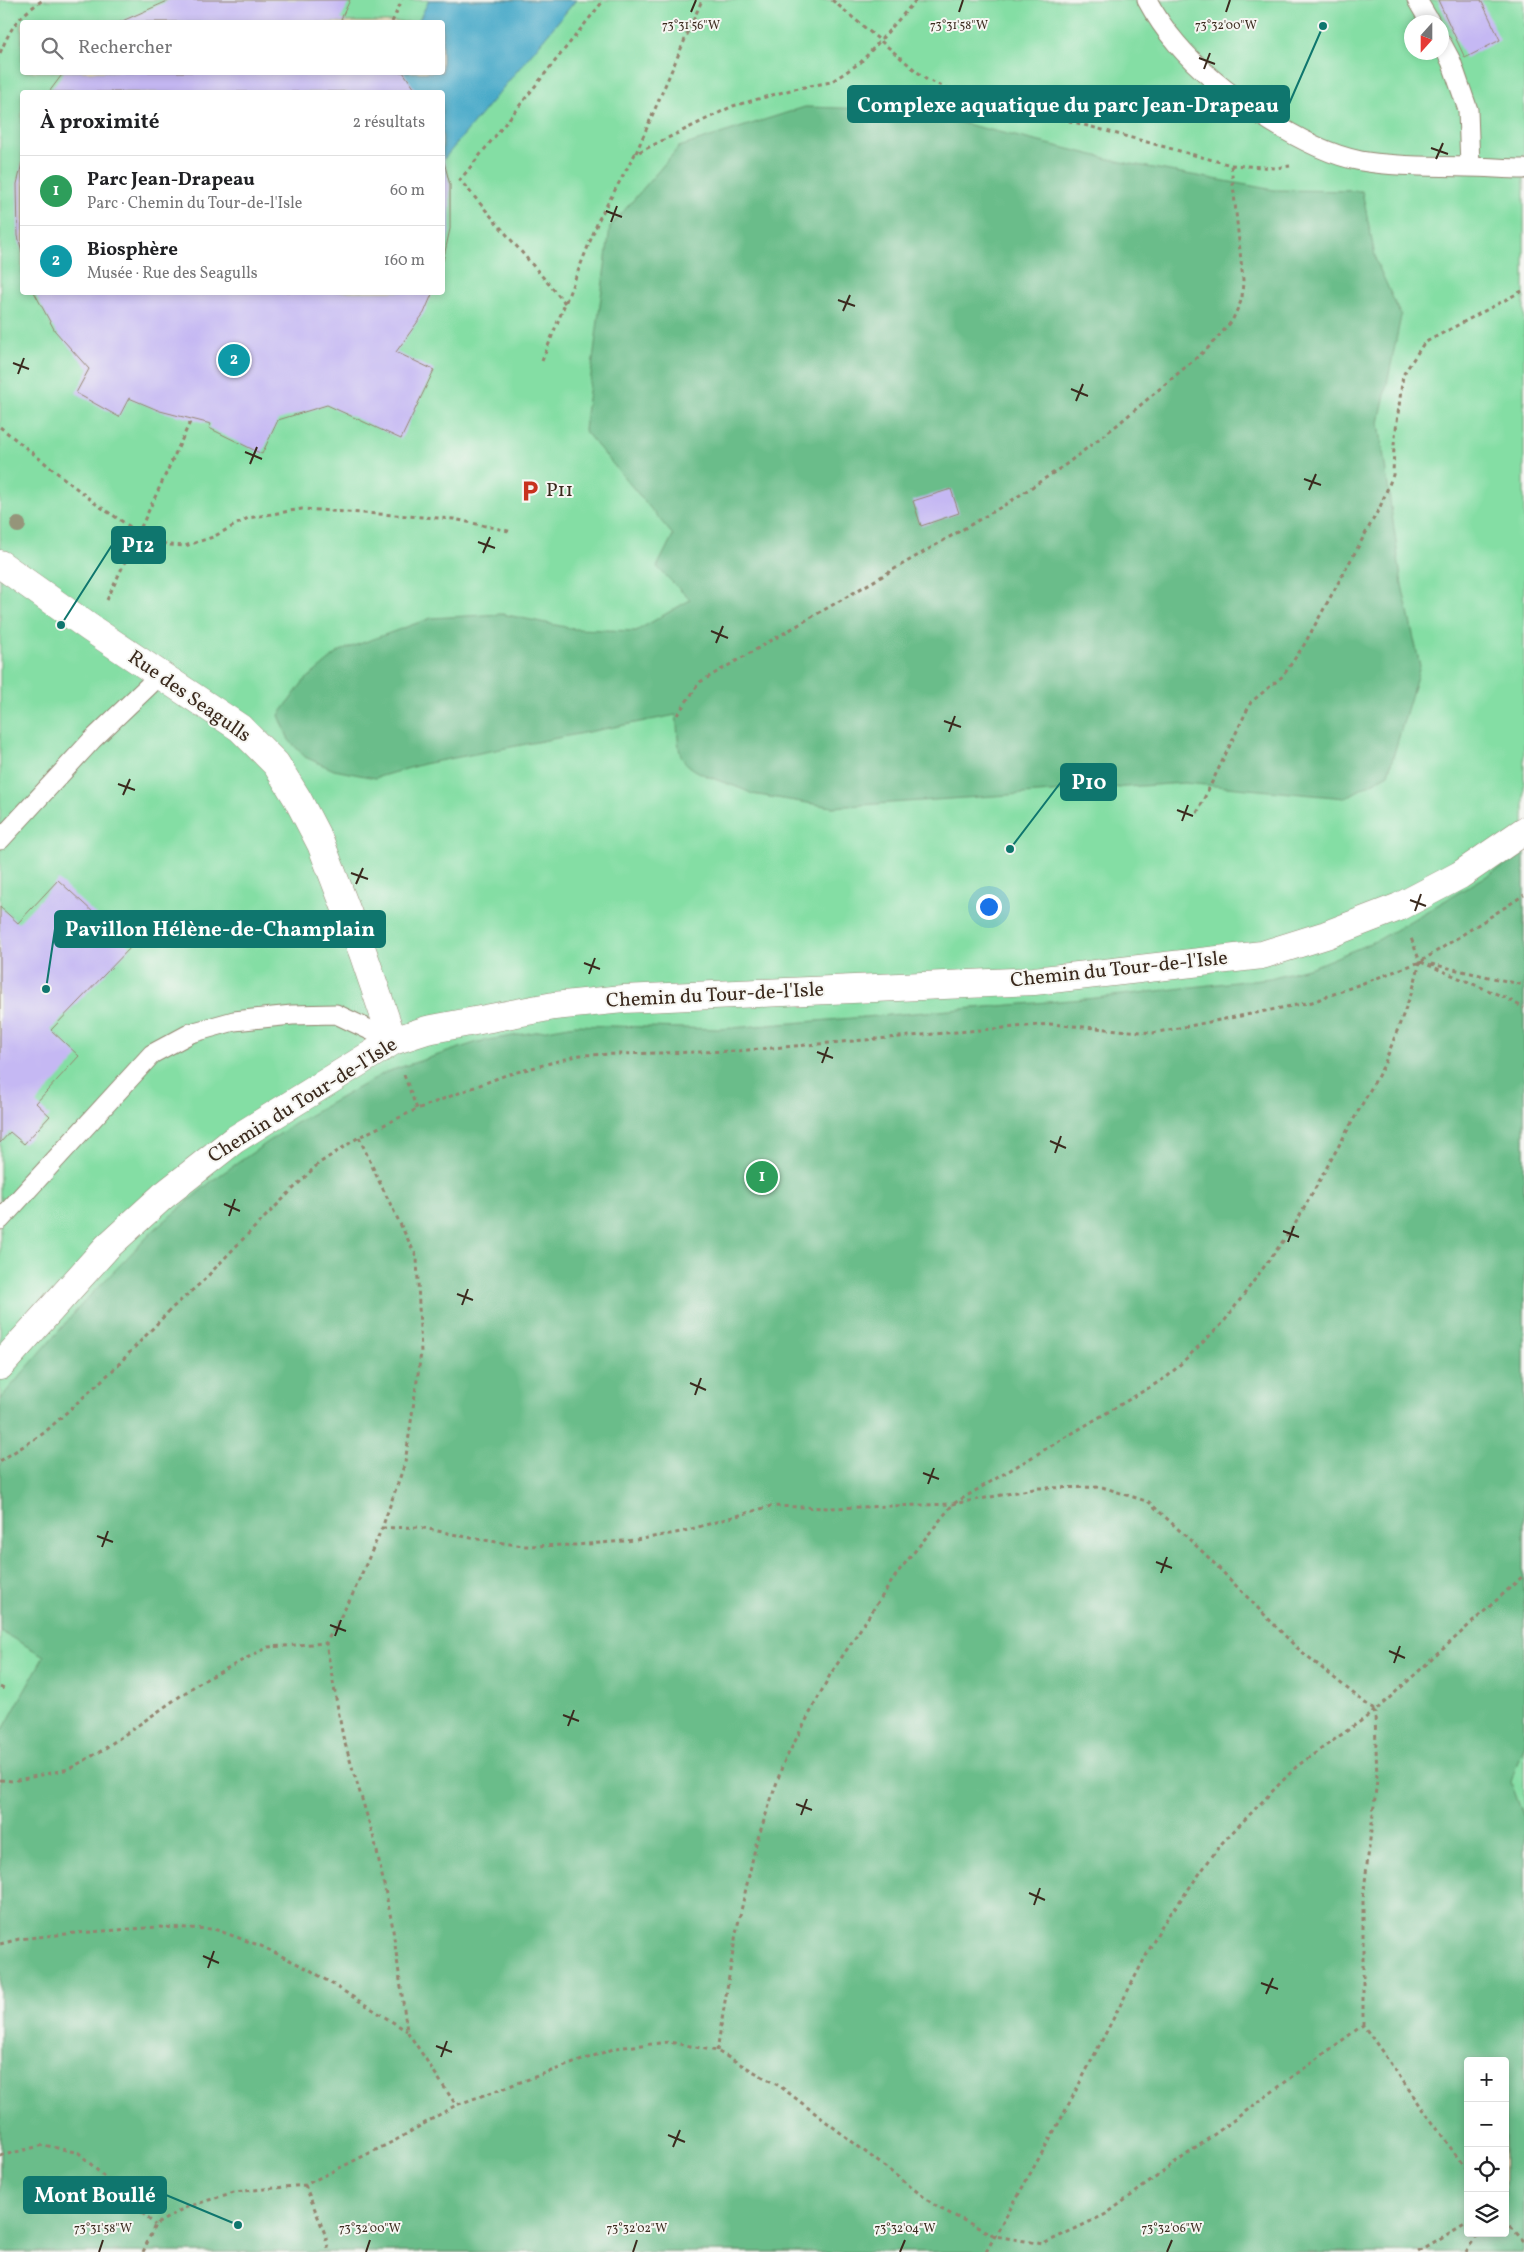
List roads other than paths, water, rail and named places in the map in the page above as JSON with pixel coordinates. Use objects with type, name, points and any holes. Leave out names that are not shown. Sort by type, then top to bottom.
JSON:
[{"type":"street","name":"Rue des Seagulls","points":[[0,564],[240,728],[276,764],[321,844],[364,953],[393,1041]]},
{"type":"street","name":"Chemin du Tour-de-l'Isle","points":[[0,1366],[107,1248],[164,1196],[234,1140],[393,1041],[427,1030],[545,1007],[623,999],[1034,981],[1262,955],[1326,935],[1399,907],[1460,875],[1524,831]]},
{"type":"lane","points":[[1147,0],[1177,44],[1205,72],[1251,109],[1284,130],[1333,152],[1360,161],[1422,166],[1524,169]]},
{"type":"lane","points":[[1417,0],[1426,15]]},
{"type":"lane","points":[[1449,57],[1468,110],[1470,167]]},
{"type":"lane","points":[[0,840],[92,740],[160,675]]},
{"type":"lane","points":[[0,1220],[152,1054],[191,1033],[234,1021],[336,1014],[393,1041]]},
{"type":"water","points":[[429,0],[576,0],[445,158],[445,90],[385,90],[393,75],[445,75],[445,20],[419,20]]},
{"type":"place","name":"Complexe aquatique du parc Jean-Drapeau","points":[[1323,26]]},
{"type":"place","name":"Biosphère","points":[[234,360]]},
{"type":"place","name":"P11","points":[[530,491]]},
{"type":"place","name":"P12","points":[[61,625]]},
{"type":"place","name":"P10","points":[[1010,849]]},
{"type":"place","name":"Pavillon Hélène-de-Champlain","points":[[46,989]]},
{"type":"place","name":"Parc Jean-Drapeau","points":[[762,1177]]},
{"type":"place","name":"Mont Boullé","points":[[238,2225]]}]
